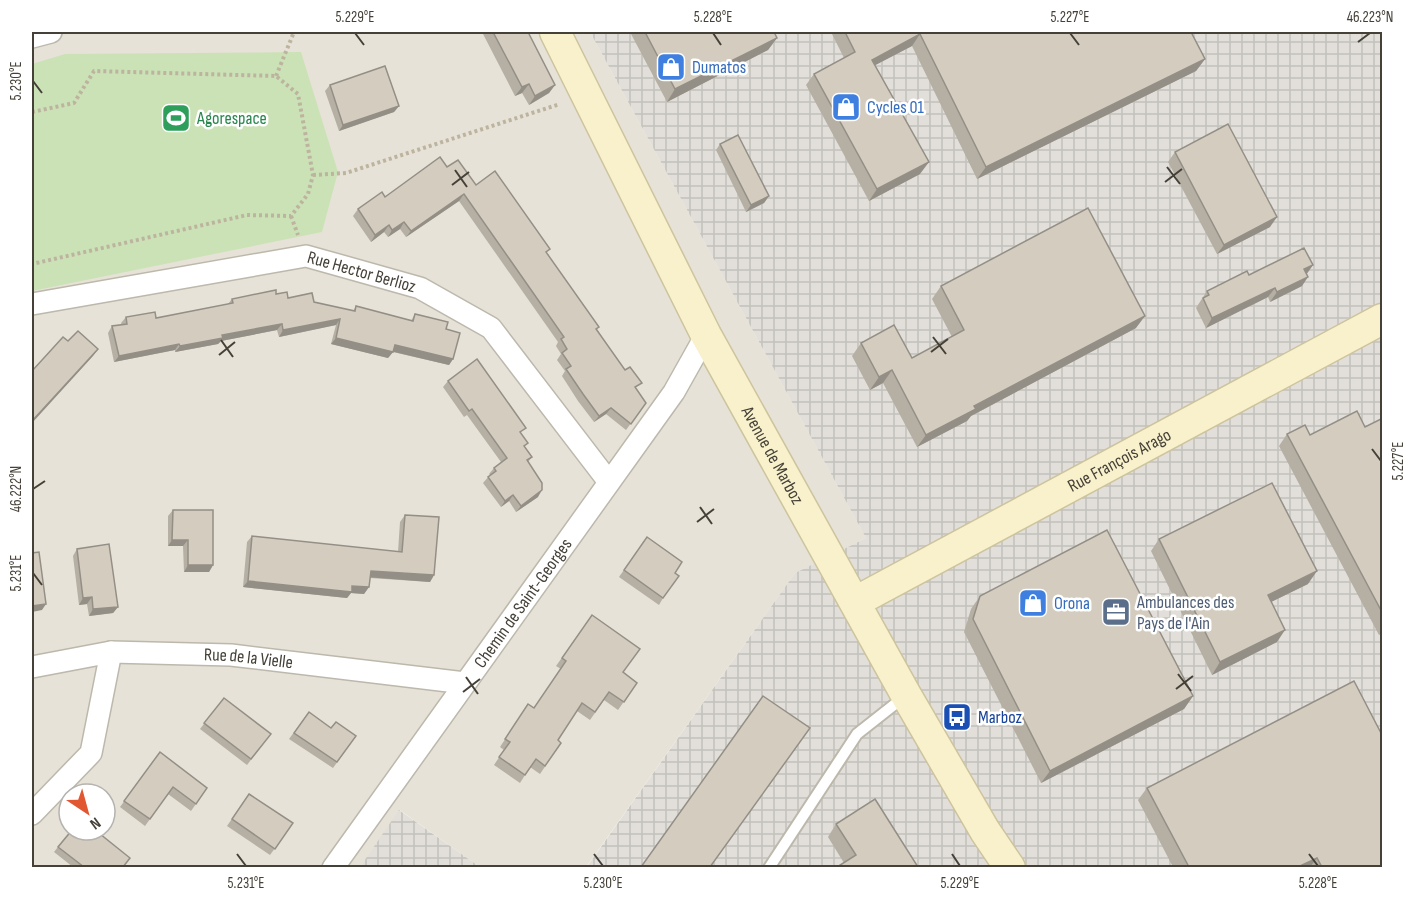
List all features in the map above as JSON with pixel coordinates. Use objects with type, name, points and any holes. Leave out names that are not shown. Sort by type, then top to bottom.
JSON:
[{"type":"main road","name":"Avenue de Marboz","points":[[555,32],[706,335],[906,695],[985,831],[1010,867]]},
{"type":"main road","name":"Rue François Arago","points":[[855,602],[1383,319]]},
{"type":"street","points":[[32,37],[51,32]]},
{"type":"street","name":"Rue Hector Berlioz","points":[[32,304],[306,256],[420,288],[491,328],[609,482]]},
{"type":"street","name":"Chemin de Saint-Georges","points":[[333,867],[674,392],[706,335]]},
{"type":"street","points":[[32,814],[91,753],[111,652]]},
{"type":"street","name":"Rue de la Vielle","points":[[32,667],[111,652],[231,655],[465,683]]},
{"type":"lane","points":[[769,867],[856,734],[906,695]]},
{"type":"path","points":[[276,76],[294,32]]},
{"type":"path","points":[[32,112],[74,103],[94,71],[276,76],[298,94],[313,175],[308,194],[291,216],[247,215],[32,264]]},
{"type":"path","points":[[313,175],[346,173],[587,95]]},
{"type":"shaded area","points":[[32,32],[590,32],[866,538],[795,573],[586,867],[480,867],[400,810],[360,867],[32,867]]},
{"type":"shaded area","points":[[590,32],[1382,32],[1382,867],[586,868],[795,573],[866,538]]},
{"type":"shaded area","points":[[399,810],[480,867],[360,867]]},
{"type":"green space","name":"Agorespace","points":[[301,52],[338,172],[322,232],[32,291],[32,64],[65,54]]},
{"type":"building","points":[[493,32],[528,32],[555,85],[535,96],[529,84],[522,87]]},
{"type":"building","points":[[645,32],[774,32],[777,38],[675,89]]},
{"type":"building","points":[[845,32],[1191,32],[1205,59],[986,167],[920,34],[872,60],[929,162],[877,189],[814,74],[855,52]]},
{"type":"building","points":[[385,66],[399,106],[343,125],[330,85]]},
{"type":"building","points":[[1228,124],[1277,217],[1224,245],[1175,152]]},
{"type":"building","points":[[738,135],[769,196],[751,205],[720,144]]},
{"type":"building","points":[[440,157],[447,167],[458,160],[476,185],[495,171],[550,249],[546,252],[599,327],[596,329],[625,370],[630,367],[642,383],[635,387],[646,403],[631,424],[611,408],[599,416],[583,394],[566,369],[571,366],[562,353],[567,349],[561,339],[564,337],[464,194],[411,231],[404,222],[392,230],[389,225],[375,235],[358,209],[382,192],[385,197]]},
{"type":"building","points":[[1088,208],[1145,316],[974,406],[976,409],[926,435],[892,370],[879,377],[861,343],[894,325],[912,358],[964,330],[941,286]]},
{"type":"building","points":[[1304,248],[1313,265],[1304,269],[1308,277],[1277,292],[1275,288],[1212,318],[1203,298],[1209,295],[1207,291],[1247,271],[1249,275]]},
{"type":"building","points":[[276,290],[276,294],[287,292],[288,298],[312,293],[314,302],[355,311],[356,306],[413,321],[415,314],[448,322],[446,329],[460,333],[453,359],[395,345],[393,352],[336,338],[340,319],[283,330],[282,324],[222,335],[223,338],[119,356],[112,326],[127,324],[126,317],[155,312],[156,318],[233,303],[232,299]]},
{"type":"building","points":[[78,331],[98,349],[32,421],[32,371],[63,337],[68,341]]},
{"type":"building","points":[[477,359],[526,428],[520,432],[528,443],[524,446],[532,457],[527,460],[542,483],[542,490],[521,506],[513,495],[505,501],[488,477],[496,471],[494,468],[507,458],[472,409],[469,411],[448,381]]},
{"type":"building","points":[[1357,411],[1365,427],[1383,418],[1383,614],[1287,434],[1305,425],[1310,435]]},
{"type":"building","points":[[1272,483],[1317,571],[1268,595],[1285,630],[1220,662],[1159,539]]},
{"type":"building","points":[[173,510],[213,510],[213,565],[188,565],[188,540],[172,540]]},
{"type":"building","points":[[405,515],[439,517],[434,575],[371,571],[369,587],[352,586],[352,592],[248,581],[252,536],[402,552]]},
{"type":"building","points":[[1107,530],[1193,696],[1050,771],[973,619],[980,596]]},
{"type":"building","points":[[647,537],[682,562],[675,573],[679,576],[663,598],[624,570]]},
{"type":"building","points":[[109,544],[118,607],[93,609],[92,597],[83,598],[77,549]]},
{"type":"building","points":[[39,552],[46,604],[32,606],[32,553]]},
{"type":"building","points":[[592,615],[640,649],[623,672],[637,683],[624,702],[609,692],[595,712],[582,703],[558,740],[561,743],[545,766],[536,759],[525,775],[499,757],[510,742],[505,739],[528,704],[534,708],[566,661],[562,658]]},
{"type":"building","points":[[1354,681],[1383,737],[1383,867],[1322,867],[1317,858],[1298,867],[1189,867],[1147,788]]},
{"type":"building","points":[[763,696],[810,728],[710,867],[641,867]]},
{"type":"building","points":[[224,698],[271,734],[251,759],[204,723]]},
{"type":"building","points":[[309,712],[331,728],[336,722],[356,736],[337,762],[294,733]]},
{"type":"building","points":[[160,752],[207,788],[196,804],[173,787],[150,819],[124,801]]},
{"type":"building","points":[[249,794],[293,823],[275,849],[232,819]]},
{"type":"building","points":[[875,799],[918,867],[837,867],[856,855],[836,824]]},
{"type":"building","points":[[62,842],[110,842],[130,858],[123,867],[84,867],[58,847]]},
{"type":"place","name":"Dumatos","points":[[671,67]]},
{"type":"place","name":"Cycles 01","points":[[846,107]]},
{"type":"place","name":"Agorespace","points":[[176,118]]},
{"type":"place","name":"Orona","points":[[1033,603]]},
{"type":"place","name":"Ambulances des Pays de l'Ain","points":[[1116,612]]},
{"type":"place","name":"Marboz","points":[[957,717]]}]
